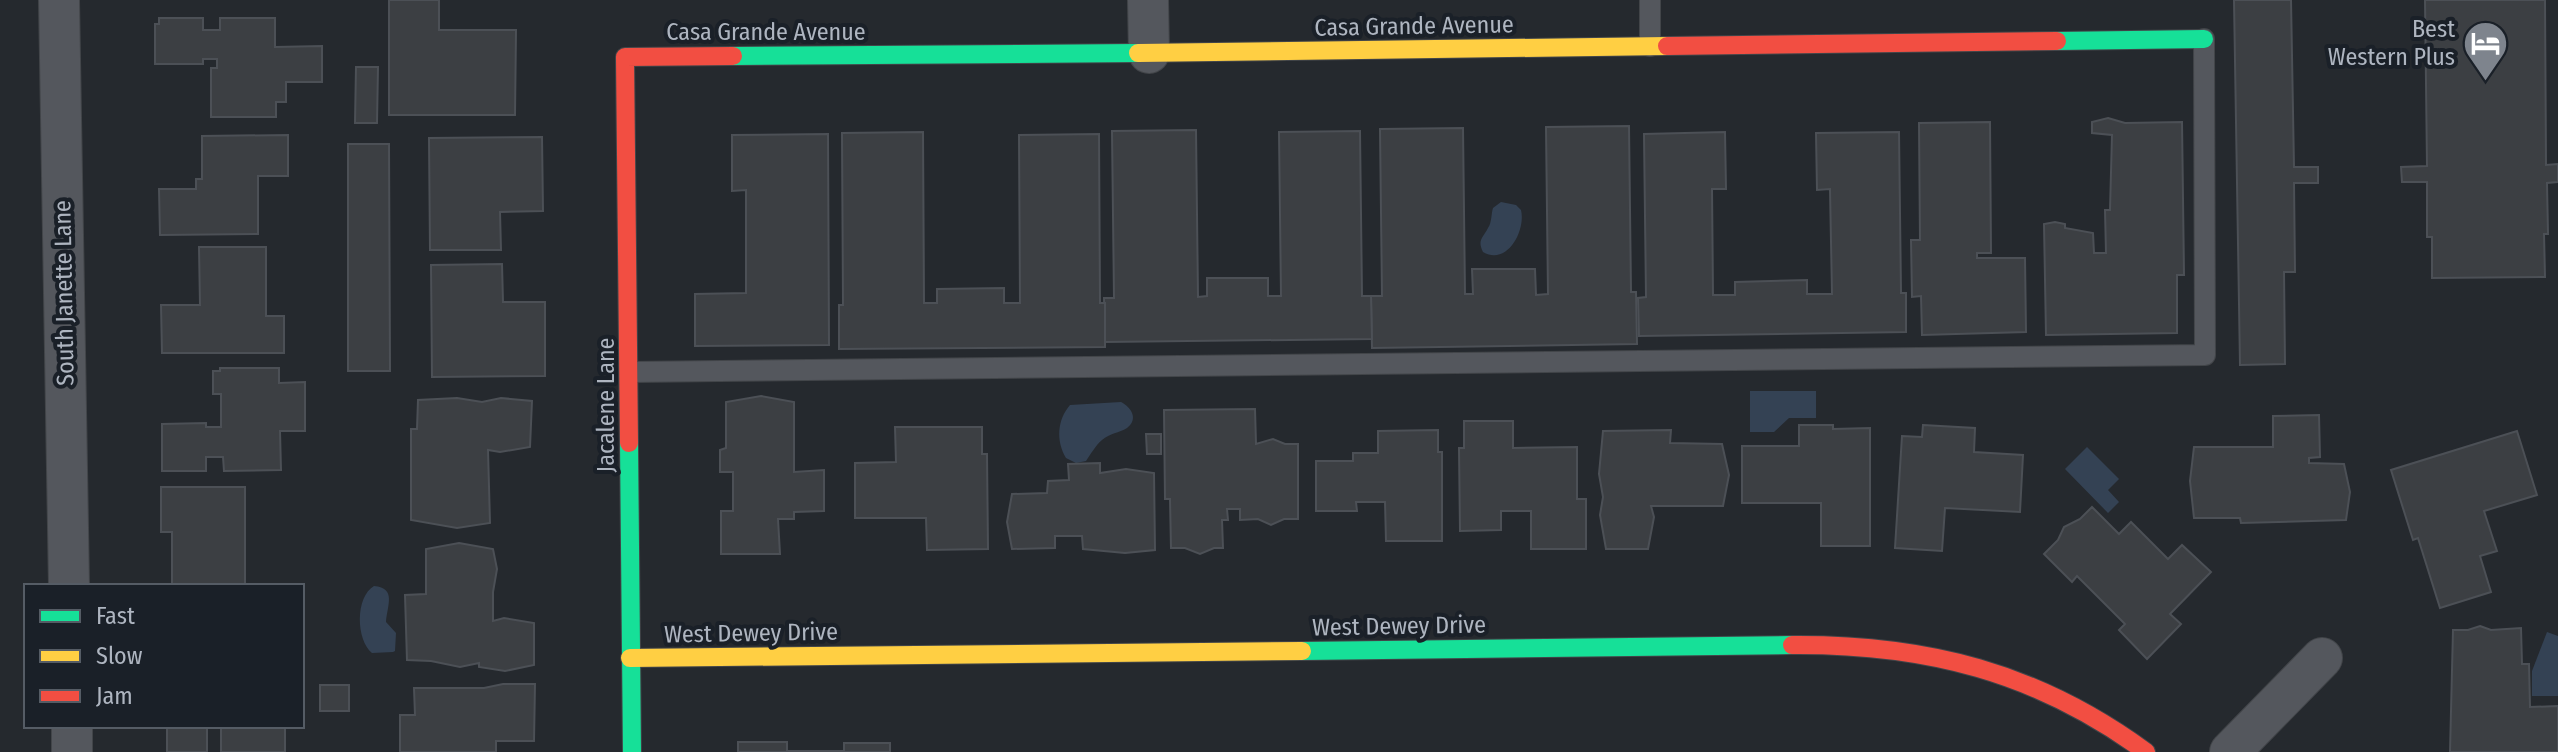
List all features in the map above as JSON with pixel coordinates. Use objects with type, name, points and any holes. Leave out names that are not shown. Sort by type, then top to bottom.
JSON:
[{"type":"street","name":"South Janette Lane","points":[[59,0],[69,584]]},
{"type":"street","points":[[1148,0],[1149,53]]},
{"type":"street","name":"Casa Grande Avenue","points":[[625,57],[2204,39]]},
{"type":"street","name":"Jacalene Lane","points":[[625,57],[632,752]]},
{"type":"street","name":"West Dewey Drive","points":[[630,658],[1824,645],[1883,648],[1945,658],[1998,673],[2050,693],[2096,718],[2146,752]]},
{"type":"street","points":[[2230,752],[2322,658]]},
{"type":"street","points":[[72,728],[72,752]]},
{"type":"lane","points":[[1650,0],[1650,46]]},
{"type":"lane","points":[[630,372],[2205,355],[2204,39]]},
{"type":"water","points":[[1501,202],[1516,205],[1521,210],[1521,227],[1507,250],[1492,255],[1483,252],[1481,242],[1493,208]]},
{"type":"water","points":[[1750,391],[1816,391],[1816,418],[1789,418],[1774,432],[1750,432]]},
{"type":"water","points":[[1121,402],[1132,414],[1131,425],[1102,440],[1086,461],[1076,463],[1066,458],[1059,431],[1062,417],[1070,405]]},
{"type":"water","points":[[2087,447],[2119,479],[2108,490],[2119,502],[2108,513],[2065,469]]},
{"type":"water","points":[[374,586],[381,587],[388,594],[386,622],[396,633],[393,652],[372,653],[363,639],[360,619],[363,599]]},
{"type":"water","points":[[2547,632],[2558,636],[2558,696],[2532,696],[2532,671]]},
{"type":"building","points":[[389,0],[439,0],[439,30],[516,30],[515,115],[389,115]]},
{"type":"building","points":[[2234,0],[2291,0],[2294,167],[2318,167],[2318,183],[2294,183],[2295,272],[2284,272],[2285,364],[2240,365]]},
{"type":"building","name":"Best Western Plus","points":[[2425,0],[2545,0],[2546,165],[2558,164],[2558,182],[2547,183],[2545,277],[2432,278],[2432,237],[2427,237],[2427,182],[2402,182],[2401,167],[2427,166]]},
{"type":"building","points":[[159,18],[203,18],[203,30],[220,30],[220,18],[275,18],[275,47],[322,46],[322,82],[286,82],[286,102],[276,102],[276,117],[211,117],[211,68],[217,68],[217,59],[203,59],[203,64],[155,64],[155,24],[159,24]]},
{"type":"building","points":[[356,67],[378,67],[377,123],[355,123]]},
{"type":"building","points":[[2108,118],[2125,123],[2182,122],[2184,275],[2177,275],[2177,333],[2046,335],[2044,224],[2055,222],[2065,224],[2065,228],[2093,233],[2094,253],[2106,253],[2105,210],[2110,210],[2112,135],[2092,133],[2092,122]]},
{"type":"building","points":[[1990,122],[1991,253],[1977,253],[1977,258],[2025,258],[2026,332],[1922,335],[1921,296],[1912,297],[1911,240],[1920,240],[1919,123]]},
{"type":"building","points":[[1629,126],[1631,292],[1636,292],[1637,344],[1372,348],[1371,296],[1382,296],[1380,129],[1463,128],[1465,294],[1473,294],[1472,269],[1535,269],[1536,295],[1548,294],[1546,127]]},
{"type":"building","points":[[1196,130],[1198,297],[1207,296],[1207,278],[1268,278],[1268,296],[1281,296],[1279,132],[1360,131],[1362,296],[1371,296],[1372,339],[1105,342],[1104,298],[1114,298],[1112,131]]},
{"type":"building","points":[[923,132],[924,303],[937,303],[937,289],[1004,288],[1004,303],[1020,303],[1019,135],[1099,134],[1100,303],[1105,303],[1105,347],[839,349],[839,305],[843,305],[842,133]]},
{"type":"building","points":[[1725,132],[1726,189],[1712,189],[1713,295],[1735,295],[1735,282],[1807,280],[1807,294],[1832,294],[1830,189],[1817,190],[1816,133],[1899,132],[1901,293],[1906,293],[1906,332],[1639,336],[1638,298],[1646,297],[1644,134]]},
{"type":"building","points":[[828,134],[829,345],[695,346],[695,294],[746,293],[746,190],[732,191],[732,135]]},
{"type":"building","points":[[288,135],[288,176],[258,176],[258,234],[160,235],[159,189],[196,189],[196,179],[202,179],[202,136]]},
{"type":"building","points":[[542,137],[543,211],[500,212],[501,250],[430,250],[429,138]]},
{"type":"building","points":[[348,144],[389,144],[390,371],[348,371]]},
{"type":"building","points":[[199,247],[266,247],[266,316],[284,316],[284,353],[162,353],[161,305],[200,305]]},
{"type":"building","points":[[502,264],[503,302],[545,302],[545,376],[432,377],[431,265]]},
{"type":"building","points":[[220,368],[279,368],[279,383],[305,382],[305,431],[280,431],[281,470],[224,471],[223,457],[206,457],[206,471],[162,471],[162,424],[206,423],[206,427],[221,427],[221,394],[213,394],[213,371],[220,371]]},
{"type":"building","points":[[761,396],[794,402],[794,472],[824,470],[824,511],[794,512],[794,519],[778,519],[780,554],[721,554],[721,511],[733,511],[733,472],[720,472],[720,450],[726,448],[726,402]]},
{"type":"building","points":[[457,398],[482,402],[501,398],[532,401],[530,447],[500,452],[488,450],[490,523],[457,528],[411,520],[411,429],[417,429],[418,400]]},
{"type":"building","points":[[1255,409],[1256,444],[1273,439],[1285,444],[1298,444],[1298,519],[1284,519],[1271,525],[1258,519],[1240,520],[1240,509],[1227,509],[1228,520],[1222,520],[1223,548],[1200,554],[1185,548],[1171,548],[1170,499],[1165,499],[1164,410]]},
{"type":"building","points":[[2319,415],[2320,457],[2309,458],[2309,463],[2344,464],[2350,492],[2346,520],[2241,523],[2240,518],[2194,518],[2190,481],[2194,447],[2273,447],[2273,416]]},
{"type":"building","points":[[1464,421],[1513,421],[1513,448],[1577,447],[1577,499],[1586,499],[1586,549],[1531,549],[1531,511],[1501,511],[1501,530],[1460,531],[1459,448],[1464,448]]},
{"type":"building","points":[[1799,425],[1833,425],[1833,429],[1870,428],[1870,546],[1821,546],[1821,503],[1742,503],[1742,446],[1799,446]]},
{"type":"building","points":[[1923,425],[1975,428],[1974,452],[2023,455],[2020,512],[1945,508],[1942,551],[1895,548],[1902,436],[1922,437]]},
{"type":"building","points":[[895,427],[982,427],[982,454],[987,454],[988,549],[927,550],[926,518],[855,518],[855,463],[896,462]]},
{"type":"building","points":[[1438,430],[1438,452],[1442,452],[1442,541],[1386,541],[1385,502],[1356,502],[1357,511],[1316,511],[1316,461],[1353,461],[1353,453],[1378,453],[1378,431]]},
{"type":"building","points":[[1671,430],[1670,443],[1722,444],[1729,475],[1723,506],[1651,506],[1654,517],[1648,549],[1606,549],[1600,515],[1603,497],[1599,474],[1603,431]]},
{"type":"building","points":[[2517,431],[2537,495],[2484,511],[2497,551],[2480,556],[2491,592],[2440,608],[2418,538],[2413,540],[2391,470]]},
{"type":"building","points":[[1146,434],[1161,434],[1161,454],[1147,454]]},
{"type":"building","points":[[1100,463],[1100,473],[1126,469],[1154,473],[1155,550],[1125,553],[1083,549],[1082,536],[1055,536],[1055,548],[1012,549],[1007,522],[1012,494],[1047,493],[1048,481],[1069,480],[1068,464]]},
{"type":"building","points":[[161,487],[245,487],[245,584],[172,584],[172,532],[161,532]]},
{"type":"building","points":[[2092,507],[2119,534],[2131,522],[2168,559],[2182,545],[2211,572],[2170,614],[2181,624],[2147,659],[2119,630],[2125,624],[2077,576],[2072,582],[2044,554],[2058,540],[2064,527],[2080,519]]},
{"type":"building","points":[[459,543],[493,549],[497,569],[493,621],[504,618],[534,623],[534,665],[505,671],[479,667],[479,663],[460,667],[407,660],[405,595],[426,594],[426,549]]},
{"type":"building","points":[[2480,626],[2491,630],[2521,628],[2522,664],[2529,664],[2530,707],[2558,706],[2558,752],[2450,752],[2453,630]]},
{"type":"building","points":[[503,684],[535,684],[534,741],[496,741],[496,752],[400,752],[400,715],[415,715],[414,688],[484,688]]},
{"type":"building","points":[[320,685],[349,685],[349,711],[320,711]]},
{"type":"building","points":[[167,728],[207,728],[207,752],[167,752]]},
{"type":"building","points":[[221,728],[285,728],[285,752],[221,752]]},
{"type":"building","points":[[738,742],[787,742],[787,751],[844,751],[844,743],[890,743],[890,752],[738,752]]},
{"type":"traffic: fast","points":[[2057,41],[2204,39]]},
{"type":"traffic: fast","points":[[733,56],[1138,53]]},
{"type":"traffic: fast","points":[[629,443],[632,752]]},
{"type":"traffic: fast","points":[[1302,651],[1792,645]]},
{"type":"traffic: slow","points":[[1138,53],[1667,46]]},
{"type":"traffic: slow","points":[[630,658],[1302,651]]},
{"type":"traffic: jam","points":[[1667,46],[2057,41]]},
{"type":"traffic: jam","points":[[629,443],[625,57],[733,56]]},
{"type":"traffic: jam","points":[[1792,645],[1889,650],[1978,668],[2064,701],[2146,752]]},
{"type":"place","name":"Best Western Plus","points":[[2486,82]]}]
